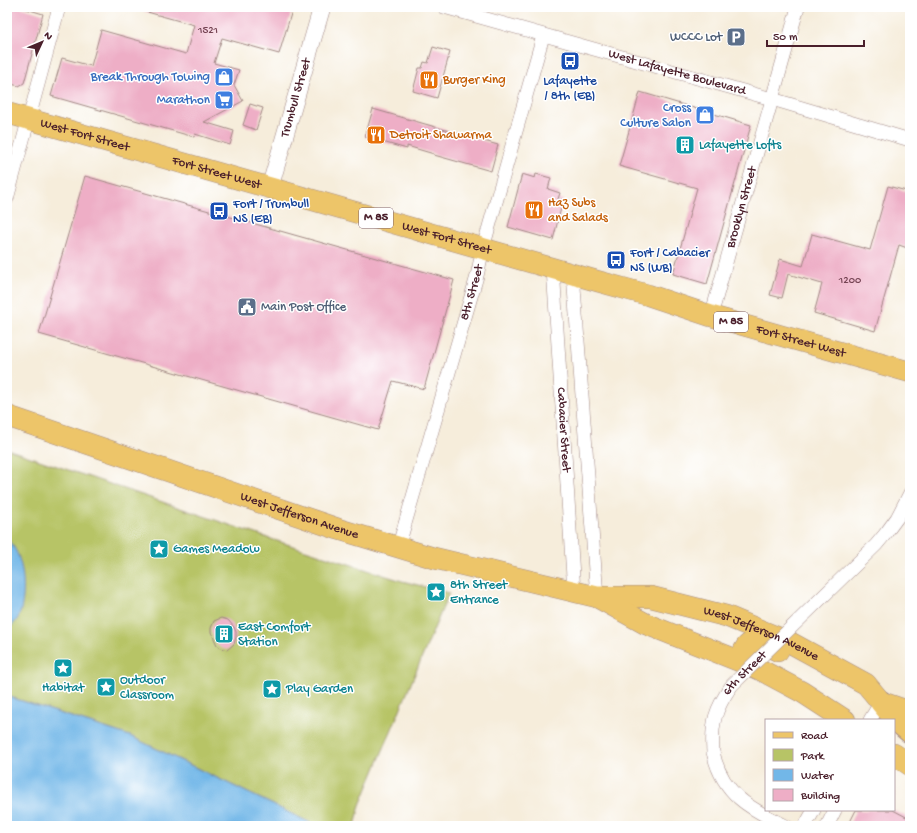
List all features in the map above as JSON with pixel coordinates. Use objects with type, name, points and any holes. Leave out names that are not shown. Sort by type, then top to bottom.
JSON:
[{"type":"highway","points":[[875,711],[908,724]]},
{"type":"main road","name":"West Fort Street","points":[[7,113],[163,158]]},
{"type":"main road","name":"Fort Street West","points":[[163,158],[270,188]]},
{"type":"main road","name":"West Fort Street","points":[[270,188],[563,271]]},
{"type":"main road","name":"Fort Street West","points":[[563,271],[648,295],[711,316],[910,372]]},
{"type":"main road","name":"West Jefferson Avenue","points":[[7,416],[398,548],[469,567],[597,597],[650,597],[726,616],[791,643],[866,684],[875,711]]},
{"type":"main road","name":"West Jefferson Avenue","points":[[597,597],[646,624],[757,668],[802,692],[843,719]]},
{"type":"main road","points":[[757,668],[746,660],[743,653],[745,647],[751,643],[759,642],[822,671],[852,677]]},
{"type":"main road","points":[[895,755],[910,765]]},
{"type":"street","points":[[7,199],[59,7]]},
{"type":"street","name":"Trumbull Street","points":[[270,188],[322,7]]},
{"type":"street","name":"West Lafayette Boulevard","points":[[444,7],[772,99],[910,140]]},
{"type":"street","name":"Brooklyn Street","points":[[711,316],[798,7]]},
{"type":"street","name":"8th Street","points":[[398,548],[477,276],[483,248],[543,36]]},
{"type":"street","name":"Cabacier Street","points":[[563,271],[574,592]]},
{"type":"street","name":"Cabacier Street","points":[[563,271],[597,597]]},
{"type":"street","name":"6th Street","points":[[786,826],[759,813],[736,796],[727,786],[720,774],[713,752],[712,728],[714,717],[732,685],[876,545],[897,518],[910,493]]},
{"type":"street","points":[[805,826],[813,811]]},
{"type":"street","points":[[827,826],[834,811]]},
{"type":"green space","points":[[7,449],[268,538],[402,581],[449,593],[360,805],[355,826],[317,826],[130,736],[7,696]]},
{"type":"water","points":[[7,539],[18,554],[21,564],[23,575],[23,597],[19,616],[14,624],[7,630]]},
{"type":"water","points":[[7,696],[130,736],[317,826],[7,826]]},
{"type":"building","points":[[7,7],[20,7],[43,14],[24,83],[19,86],[7,83]]},
{"type":"building","points":[[141,7],[293,7],[279,54],[222,38],[214,63],[239,70],[234,85],[243,101],[204,122],[234,131],[230,145],[195,134],[194,137],[51,96],[62,58],[91,66],[101,30],[186,54],[194,25],[140,10]]},
{"type":"building","name":"Burger King","points":[[433,47],[450,52],[437,98],[413,91],[419,68],[422,68],[424,62],[428,63]]},
{"type":"building","name":"Lafayette Lofts","points":[[640,92],[751,125],[707,284],[673,274],[697,188],[619,166]]},
{"type":"building","points":[[250,104],[263,108],[256,130],[243,125]]},
{"type":"building","points":[[373,109],[498,145],[491,171],[407,146],[407,149],[365,137]]},
{"type":"building","points":[[522,174],[535,178],[536,174],[551,178],[548,189],[560,193],[558,199],[563,200],[553,240],[508,227]]},
{"type":"building","name":"Main Post Office","points":[[85,176],[454,280],[424,389],[393,381],[378,430],[39,334]]},
{"type":"building","points":[[888,186],[910,192],[910,249],[899,245],[875,331],[814,313],[822,284],[788,274],[782,298],[770,295],[780,259],[803,266],[812,234],[870,250]]},
{"type":"building","name":"East Comfort Station","points":[[221,618],[228,620],[236,632],[234,644],[227,650],[217,645],[211,632],[214,621]]},
{"type":"building","points":[[856,811],[895,811],[910,819],[910,826],[848,826]]},
{"type":"place","name":"WCCC Lot","points":[[736,37]]},
{"type":"place","name":"Lafayette / 8th (EB)","points":[[570,61]]},
{"type":"place","name":"Break Through Towing","points":[[224,77]]},
{"type":"place","name":"Burger King","points":[[429,80]]},
{"type":"place","name":"Marathon","points":[[224,100]]},
{"type":"place","name":"Cross Culture Salon","points":[[705,115]]},
{"type":"place","name":"Detroit Shawarma","points":[[376,135]]},
{"type":"place","name":"Lafayette Lofts","points":[[685,145]]},
{"type":"place","name":"Haz Subs and Salads","points":[[534,210]]},
{"type":"place","name":"Fort / Trumbull NS (EB)","points":[[219,211]]},
{"type":"place","name":"Fort / Cabacier NS (WB)","points":[[616,260]]},
{"type":"place","name":"Main Post Office","points":[[247,307]]},
{"type":"place","name":"Games Meadow","points":[[159,549]]},
{"type":"place","name":"8th Street Entrance","points":[[436,592]]},
{"type":"place","name":"East Comfort Station","points":[[224,634]]},
{"type":"place","name":"Habitat","points":[[63,668]]},
{"type":"place","name":"Outdoor Classroom","points":[[106,687]]},
{"type":"place","name":"Play Garden","points":[[272,689]]}]
